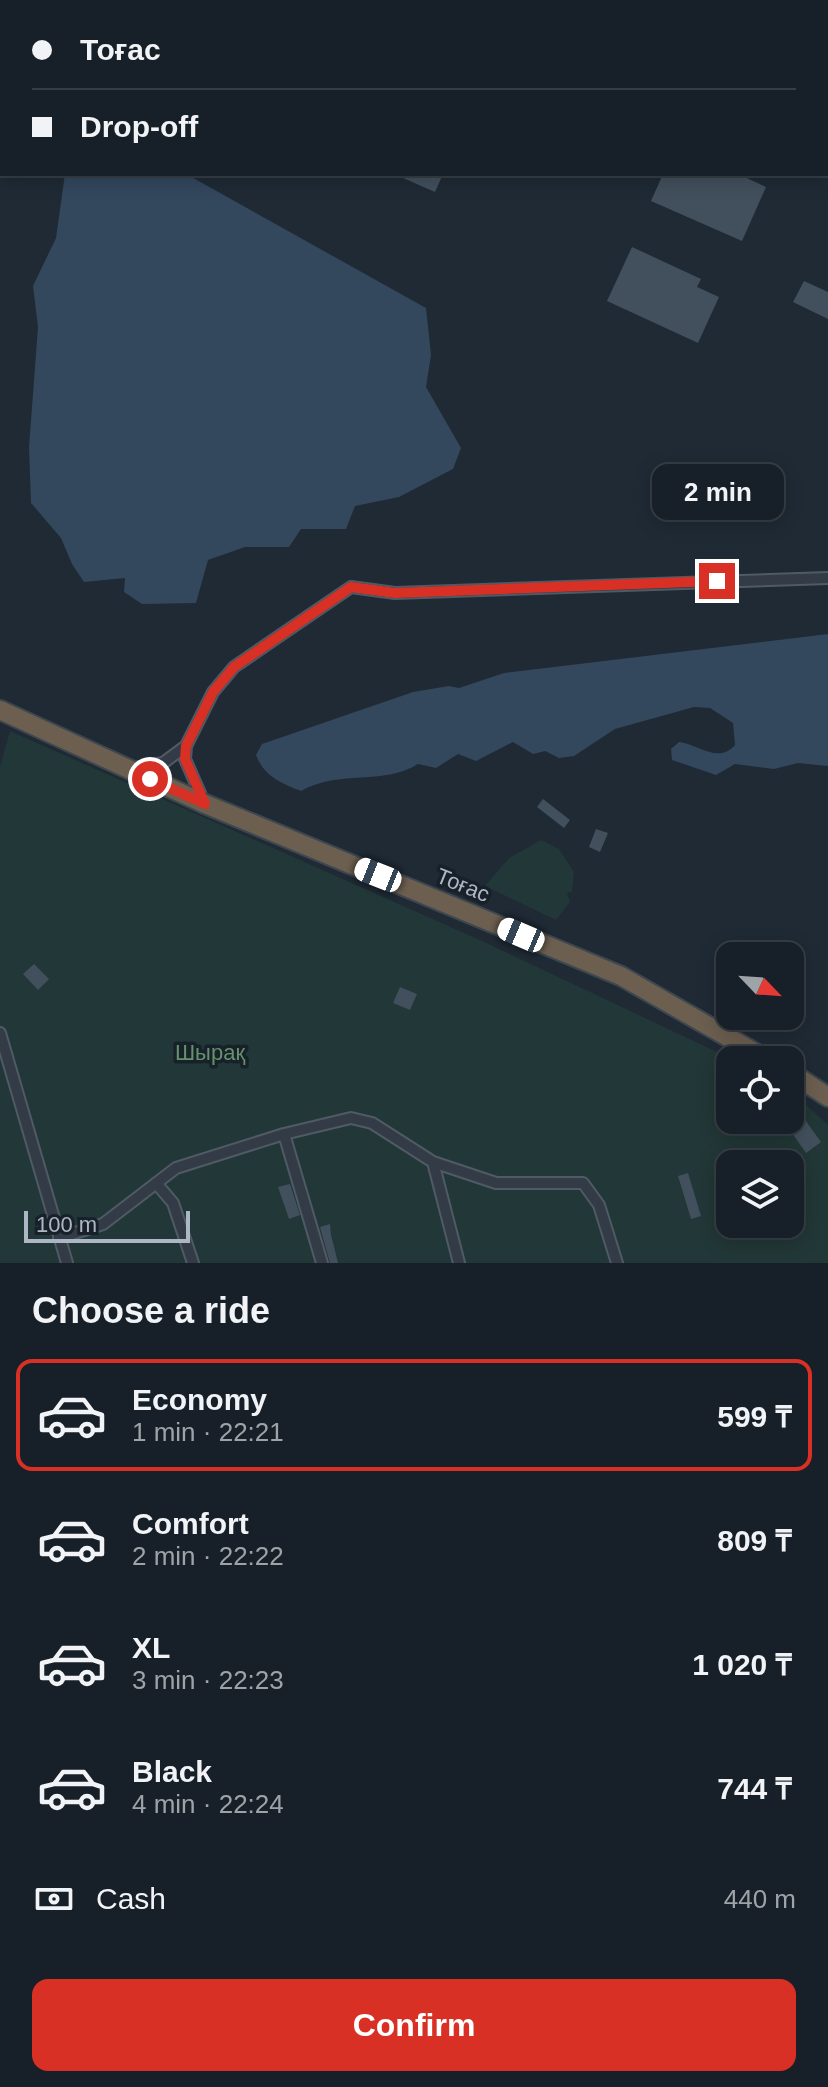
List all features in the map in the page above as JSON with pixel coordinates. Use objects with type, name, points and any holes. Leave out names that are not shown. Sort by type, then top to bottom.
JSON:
[{"type":"highway","name":"Тоғас","points":[[0,710],[205,804],[621,976],[744,1046]]},
{"type":"highway","points":[[804,1081],[828,1097]]},
{"type":"street","points":[[205,804],[185,759],[186,746],[213,692],[234,667],[351,587],[395,593],[828,578]]},
{"type":"street","points":[[129,769],[163,763],[186,746]]},
{"type":"street","points":[[0,1033],[67,1263]]},
{"type":"street","points":[[59,1238],[103,1224],[176,1168],[284,1134],[351,1118],[372,1123],[433,1162],[496,1183],[583,1183],[599,1205],[617,1263]]},
{"type":"street","points":[[284,1134],[322,1263]]},
{"type":"street","points":[[433,1162],[459,1263]]},
{"type":"street","points":[[156,1183],[173,1203],[193,1263]]},
{"type":"green space","name":"Шырақ","points":[[10,731],[482,941],[716,1052],[716,1134],[804,1134],[804,1103],[828,1125],[828,1263],[0,1263],[0,767]]},
{"type":"green space","points":[[541,840],[559,849],[574,872],[572,892],[567,893],[570,902],[556,920],[485,886],[509,858]]},
{"type":"water","points":[[65,176],[190,176],[426,308],[431,355],[426,387],[461,448],[453,469],[399,497],[355,506],[346,529],[301,529],[289,547],[245,547],[208,560],[196,603],[142,604],[124,592],[125,578],[84,582],[61,538],[31,503],[29,447],[38,327],[33,286],[56,238]]},
{"type":"water","points":[[828,634],[828,766],[798,763],[774,769],[735,764],[716,775],[672,760],[671,749],[679,742],[715,753],[722,753],[735,745],[733,723],[710,708],[694,707],[615,729],[574,756],[559,758],[545,751],[533,754],[513,742],[476,761],[458,754],[436,768],[418,764],[405,771],[331,781],[301,791],[274,778],[263,768],[256,755],[262,744],[413,692],[449,686],[459,688],[504,673]]},
{"type":"building","points":[[399,176],[442,176],[435,192]]},
{"type":"building","points":[[662,176],[742,176],[766,187],[742,241],[651,201]]},
{"type":"building","points":[[632,247],[701,279],[697,287],[719,297],[698,343],[607,301]]},
{"type":"building","points":[[804,281],[828,292],[828,319],[793,302]]},
{"type":"building","points":[[543,799],[570,820],[564,828],[537,807]]},
{"type":"building","points":[[596,829],[608,833],[600,852],[589,847]]},
{"type":"building","points":[[34,964],[49,979],[38,990],[23,974]]},
{"type":"building","points":[[400,987],[417,994],[410,1010],[393,1003]]},
{"type":"building","points":[[804,1118],[821,1142],[806,1153],[793,1134],[804,1134]]},
{"type":"building","points":[[688,1173],[701,1216],[691,1219],[678,1176]]},
{"type":"building","points":[[290,1184],[300,1215],[289,1219],[278,1187]]},
{"type":"building","points":[[330,1224],[338,1263],[330,1263],[320,1227]]},
{"type":"route","points":[[150,779],[205,804],[185,759],[186,746],[213,692],[234,667],[351,587],[395,593],[717,581]]}]
